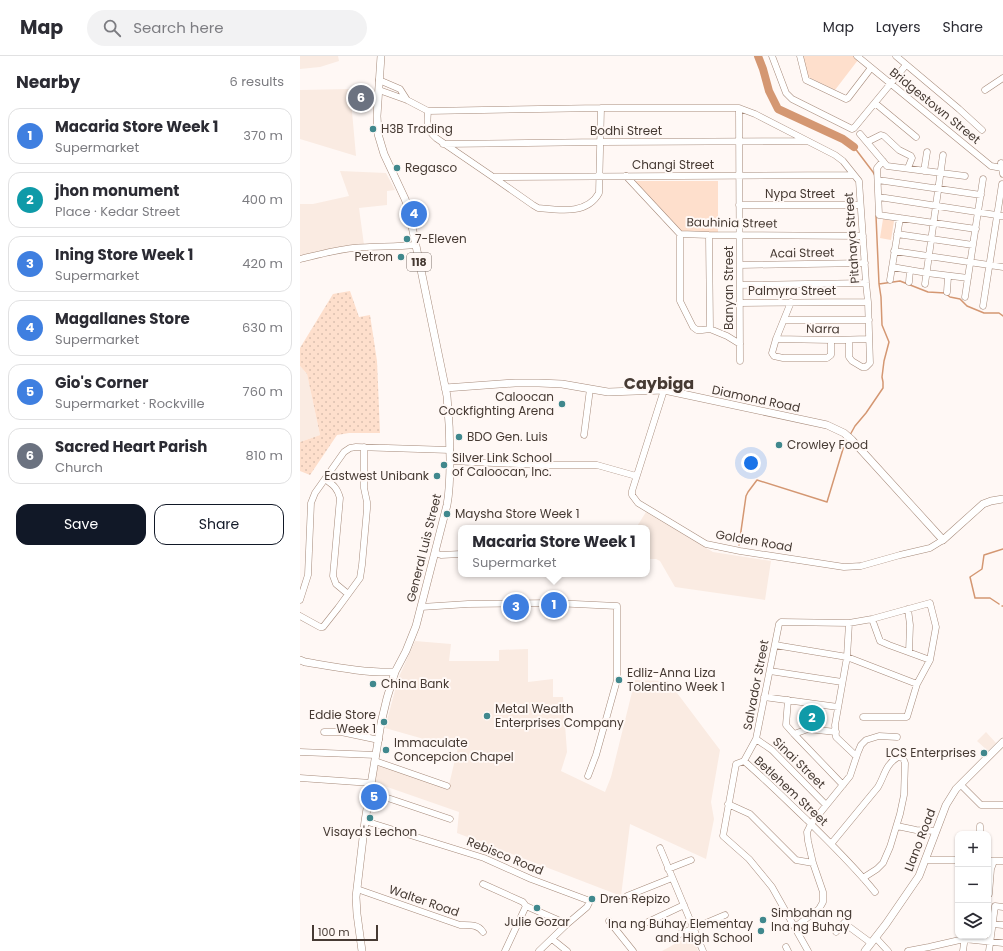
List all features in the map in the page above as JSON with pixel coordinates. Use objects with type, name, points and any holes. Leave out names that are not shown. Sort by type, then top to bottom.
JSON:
[{"type":"main road","name":"General Luis Street","points":[[362,951],[356,903],[365,821],[375,758],[387,698],[395,672],[413,636],[450,490],[449,412],[415,245],[410,213],[384,154],[378,134],[376,116],[381,56]]},
{"type":"main road","name":"Diamond Road","points":[[445,388],[515,383],[539,383],[562,384],[608,392],[664,390],[827,425],[848,437],[943,540]]},
{"type":"main road","points":[[943,540],[983,504],[991,500],[1003,499]]},
{"type":"main road","points":[[302,661],[357,670],[395,672]]},
{"type":"main road","name":"Llano Road","points":[[865,951],[886,924],[919,876],[950,797],[1003,742]]},
{"type":"street","points":[[772,56],[786,93],[792,99],[852,129],[906,65]]},
{"type":"street","points":[[800,56],[806,80],[846,99],[871,68]]},
{"type":"street","name":"Bridgestown Street","points":[[857,56],[991,166],[1002,168]]},
{"type":"street","points":[[896,56],[959,108],[982,130]]},
{"type":"street","points":[[985,90],[1003,78]]},
{"type":"street","points":[[379,80],[400,89],[407,100]]},
{"type":"street","points":[[379,90],[407,100],[428,111],[601,108],[739,108]]},
{"type":"street","points":[[875,103],[916,137]]},
{"type":"street","points":[[428,111],[427,122],[429,131],[436,138],[538,208],[575,210],[593,201],[599,193],[601,108]]},
{"type":"street","name":"Pitahaya Street","points":[[739,108],[755,114],[836,155],[843,161],[859,181],[868,302],[870,363],[862,367],[852,361],[849,357],[849,340]]},
{"type":"street","name":"Banyan Street","points":[[739,108],[740,362]]},
{"type":"street","points":[[860,134],[887,166],[965,176]]},
{"type":"street","points":[[867,142],[881,135],[884,136],[899,150],[911,156],[912,158],[908,168]]},
{"type":"street","name":"Bodhi Street","points":[[443,144],[808,141]]},
{"type":"street","points":[[924,171],[927,152]]},
{"type":"street","points":[[925,284],[943,155]]},
{"type":"street","points":[[883,161],[877,168],[879,215],[976,229]]},
{"type":"street","name":"Changi Street","points":[[493,177],[854,175]]},
{"type":"street","name":"Bauhinia Street","points":[[626,176],[680,234],[862,236]]},
{"type":"street","points":[[965,297],[983,179]]},
{"type":"street","points":[[878,180],[981,195]]},
{"type":"street","points":[[984,306],[990,265],[1000,216],[1002,184]]},
{"type":"street","points":[[879,197],[1000,216]]},
{"type":"street","name":"Nypa Street","points":[[739,205],[860,205]]},
{"type":"street","points":[[890,280],[900,218]]},
{"type":"street","points":[[680,234],[680,301],[693,327],[697,330],[710,329],[727,336],[740,344]]},
{"type":"street","points":[[897,234],[973,245]]},
{"type":"street","points":[[709,235],[710,329]]},
{"type":"street","points":[[300,259],[343,249],[415,245]]},
{"type":"street","points":[[894,251],[1003,267]]},
{"type":"street","name":"Acai Street","points":[[740,265],[865,263]]},
{"type":"street","points":[[892,267],[968,278]]},
{"type":"street","points":[[909,282],[910,270]]},
{"type":"street","points":[[946,292],[948,276]]},
{"type":"street","points":[[740,285],[866,283]]},
{"type":"street","points":[[791,302],[776,339],[772,353],[774,356],[783,358],[827,358],[831,355],[831,340]]},
{"type":"street","name":"Palmyra Street","points":[[740,303],[868,302]]},
{"type":"street","points":[[784,320],[869,320]]},
{"type":"street","name":"Narra","points":[[776,339],[869,339]]},
{"type":"street","points":[[584,435],[590,389]]},
{"type":"street","name":"Golden Road","points":[[664,390],[636,476],[632,496],[638,503],[656,515],[706,544],[740,551],[844,567],[861,566],[930,548],[943,540]]},
{"type":"street","points":[[300,600],[308,575],[311,503],[315,493],[344,452],[350,448],[364,447],[450,450]]},
{"type":"street","points":[[300,616],[320,627],[323,627],[360,578],[367,509],[364,488],[364,447]]},
{"type":"street","points":[[450,460],[539,465],[597,465],[636,476]]},
{"type":"street","points":[[325,479],[334,485],[338,490],[340,498],[333,576],[336,584],[348,594]]},
{"type":"street","points":[[435,553],[441,555],[458,554]]},
{"type":"street","points":[[421,607],[468,604],[547,603],[617,606],[616,680],[596,755],[588,776]]},
{"type":"street","points":[[856,756],[836,737],[835,725],[846,657],[849,623],[930,603],[936,627],[930,660],[917,684],[906,717],[863,717]]},
{"type":"street","points":[[908,609],[910,625],[909,652]]},
{"type":"street","points":[[872,618],[880,641],[930,660]]},
{"type":"street","name":"Salvador Street","points":[[795,927],[772,887],[749,859],[723,836],[728,804],[736,764],[744,762],[756,739],[779,624],[781,622],[849,623]]},
{"type":"street","points":[[775,645],[846,657],[917,684]]},
{"type":"street","points":[[770,671],[842,682]]},
{"type":"street","points":[[764,697],[838,707]]},
{"type":"street","points":[[788,700],[786,724],[843,785]]},
{"type":"street","points":[[794,734],[808,729],[836,732]]},
{"type":"street","points":[[324,732],[341,732],[379,740]]},
{"type":"street","points":[[808,951],[795,927],[819,909],[823,902],[823,892],[813,863],[807,832],[811,824],[850,776],[861,745],[866,740],[879,736],[897,737]]},
{"type":"street","name":"Sinai Street","points":[[756,739],[772,750],[826,805]]},
{"type":"street","points":[[300,752],[375,758],[448,786]]},
{"type":"street","points":[[831,844],[878,787],[887,767],[896,758],[903,758],[905,763],[904,784],[897,826],[883,863],[863,878]]},
{"type":"street","name":"Betlehem Street","points":[[744,762],[761,775],[811,824],[875,892]]},
{"type":"street","points":[[300,778],[371,783]]},
{"type":"street","points":[[961,785],[981,806],[1003,805]]},
{"type":"street","points":[[370,792],[450,819]]},
{"type":"street","points":[[728,804],[750,814],[796,860],[813,863]]},
{"type":"street","name":"Rebisco Road","points":[[365,821],[484,858],[531,879],[590,901],[586,907],[567,924]]},
{"type":"street","points":[[897,826],[916,830],[936,831]]},
{"type":"street","points":[[980,826],[980,831]]},
{"type":"street","points":[[660,848],[703,951]]},
{"type":"street","points":[[668,869],[691,860]]},
{"type":"street","points":[[925,860],[955,860]]},
{"type":"street","points":[[991,861],[1003,861]]},
{"type":"street","points":[[627,896],[672,878]]},
{"type":"street","points":[[483,884],[523,902],[526,906],[567,924],[539,951]]},
{"type":"street","name":"Walter Road","points":[[357,889],[436,918],[460,925],[480,927],[483,932]]},
{"type":"street","points":[[648,922],[684,905]]},
{"type":"street","points":[[505,951],[526,906]]},
{"type":"street","points":[[989,951],[996,906],[1003,907]]},
{"type":"street","points":[[680,934],[725,915]]},
{"type":"street","points":[[609,920],[633,951]]},
{"type":"street","points":[[836,932],[844,923],[873,940],[888,951]]},
{"type":"street","points":[[993,924],[1003,925]]},
{"type":"street","points":[[552,939],[567,951]]},
{"type":"street","points":[[908,951],[928,949],[959,939]]},
{"type":"street","points":[[963,951],[965,939]]},
{"type":"street","points":[[975,939],[1003,943]]},
{"type":"shaded area","points":[[300,56],[338,56],[339,61],[320,67],[300,69]]},
{"type":"shaded area","points":[[802,56],[854,56],[858,60],[835,90],[808,77]]},
{"type":"shaded area","points":[[350,89],[356,156],[300,139],[300,90]]},
{"type":"shaded area","points":[[340,171],[386,173],[395,190],[387,191],[387,205],[359,208],[364,245],[300,258],[300,204],[313,204],[349,196]]},
{"type":"shaded area","points":[[634,181],[718,181],[718,233],[683,233]]},
{"type":"shaded area","points":[[883,219],[894,221],[891,240],[880,238]]},
{"type":"shaded area","points":[[350,291],[359,317],[370,315],[377,361],[380,433],[349,433],[337,435],[310,475],[300,471],[300,442],[320,435],[307,374],[300,366],[300,348],[333,294]]},
{"type":"shaded area","points":[[300,366],[307,374],[320,435],[300,442]]},
{"type":"shaded area","points":[[646,512],[713,552],[771,561],[765,600],[675,587],[660,561],[650,559],[650,525],[638,525]]},
{"type":"shaded area","points":[[415,641],[451,644],[449,661],[499,661],[499,650],[528,649],[528,682],[553,679],[553,697],[563,697],[567,752],[561,771],[605,792],[611,777],[635,680],[668,681],[720,750],[711,802],[714,819],[706,859],[630,824],[621,896],[457,833],[459,812],[373,782],[376,763],[448,789],[458,747],[452,747],[385,728],[398,679]]},
{"type":"shaded area","points":[[986,732],[996,743],[988,751],[977,741]]},
{"type":"shaded area","points":[[693,934],[698,951],[662,951]]},
{"type":"waterway","points":[[758,56],[769,91],[778,109],[843,139],[854,147]]},
{"type":"waterway","points":[[854,147],[875,176]]},
{"type":"waterway","points":[[850,435],[883,388],[882,377],[884,361],[889,342],[882,325],[876,216]]},
{"type":"waterway","points":[[879,284],[900,281],[928,292],[945,293],[950,297],[960,299],[967,306],[984,313],[999,313],[1003,316]]},
{"type":"waterway","points":[[739,545],[746,496],[757,480],[827,502],[846,439]]},
{"type":"waterway","points":[[999,604],[990,598],[975,598],[970,577],[982,569],[984,555],[1003,549]]},
{"type":"place","name":"Sacred Heart Parish","points":[[361,98]]},
{"type":"place","name":"H3B Trading","points":[[373,129]]},
{"type":"place","name":"Regasco","points":[[397,168]]},
{"type":"place","name":"Magallanes Store","points":[[414,214]]},
{"type":"place","name":"7-Eleven","points":[[407,239]]},
{"type":"place","name":"Petron","points":[[401,257]]},
{"type":"place","name":"Caloocan Cockfighting Arena","points":[[562,404]]},
{"type":"place","name":"BDO Gen. Luis","points":[[459,437]]},
{"type":"place","name":"Crowley Food","points":[[779,445]]},
{"type":"place","name":"Silver Link School of Caloocan, Inc.","points":[[444,465]]},
{"type":"place","name":"Eastwest Unibank","points":[[437,476]]},
{"type":"place","name":"Maysha Store Week 1","points":[[447,514]]},
{"type":"place","name":"Macaria Store Week 1","points":[[554,605]]},
{"type":"place","name":"Ining Store Week 1","points":[[516,607]]},
{"type":"place","name":"Edliz-Anna Liza Tolentino Week 1","points":[[619,680]]},
{"type":"place","name":"China Bank","points":[[373,684]]},
{"type":"place","name":"Metal Wealth Enterprises Company","points":[[487,716]]},
{"type":"place","name":"jhon monument","points":[[812,718]]},
{"type":"place","name":"Eddie Store Week 1","points":[[384,722]]},
{"type":"place","name":"Immaculate Concepcion Chapel","points":[[386,750]]},
{"type":"place","name":"LCS Enterprises","points":[[984,753]]},
{"type":"place","name":"Gio's Corner","points":[[374,797]]},
{"type":"place","name":"Visaya's Lechon","points":[[370,818]]},
{"type":"place","name":"Dren Repizo","points":[[592,899]]},
{"type":"place","name":"Julie Gozar","points":[[537,908]]},
{"type":"place","name":"Simbahan ng Ina ng Buhay","points":[[763,920]]},
{"type":"place","name":"Ina ng Buhay Elementay and High School","points":[[761,931]]},
{"type":"district","name":"Caybiga","points":[[659,383]]}]
